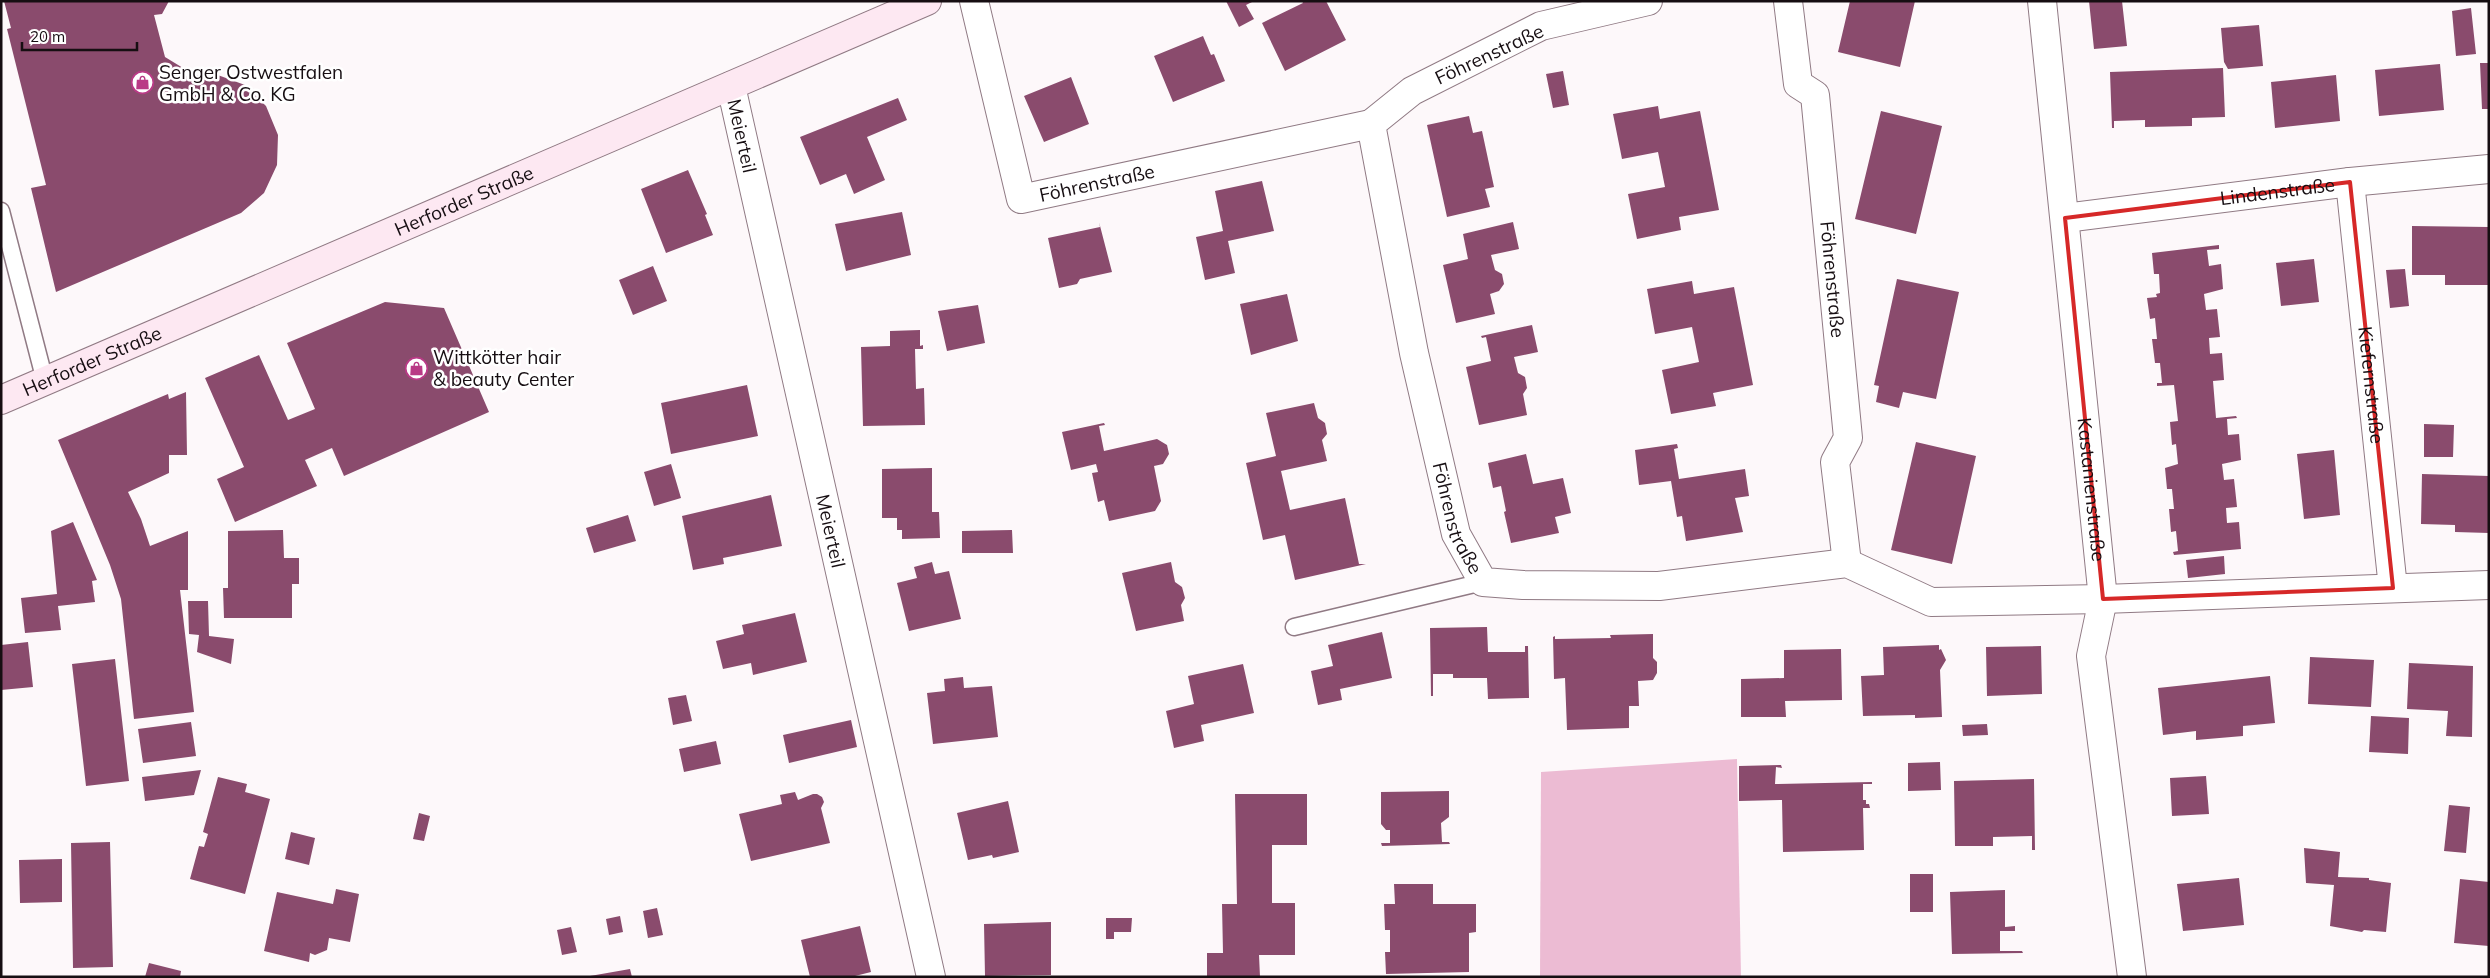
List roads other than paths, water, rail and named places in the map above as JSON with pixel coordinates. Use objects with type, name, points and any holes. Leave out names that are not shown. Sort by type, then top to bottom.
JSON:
[{"type":"main road","name":"Herforder Straße","points":[[1,400],[927,1]]},
{"type":"street","name":"Föhrenstraße","points":[[974,1],[1021,199],[1371,124],[1412,90],[1541,26],[1648,1]]},
{"type":"street","name":"Föhrenstraße","points":[[1371,124],[1414,353],[1456,534],[1483,582],[1524,585],[1659,586],[1847,563],[1835,462],[1848,438],[1814,95],[1798,84],[1788,1]]},
{"type":"street","name":"Kastanienstraße","points":[[2042,1],[2066,218],[2103,599],[2091,656],[2132,977]]},
{"type":"street","name":"Meierteil","points":[[731,86],[931,977]]},
{"type":"street","name":"Lindenstraße","points":[[2066,218],[2350,182],[2489,169]]},
{"type":"street","name":"Kiefernstraße","points":[[2350,182],[2393,588]]},
{"type":"street","points":[[1847,563],[1931,602],[2103,599],[2489,585]]},
{"type":"lane","points":[[1,211],[45,381]]},
{"type":"lane","points":[[1294,627],[1483,582]]},
{"type":"place","name":"Senger Ostwestfalen GmbH & Co. KG","points":[[143,83]]},
{"type":"place","name":"Wittkötter hair & beauty Center","points":[[417,368]]}]
